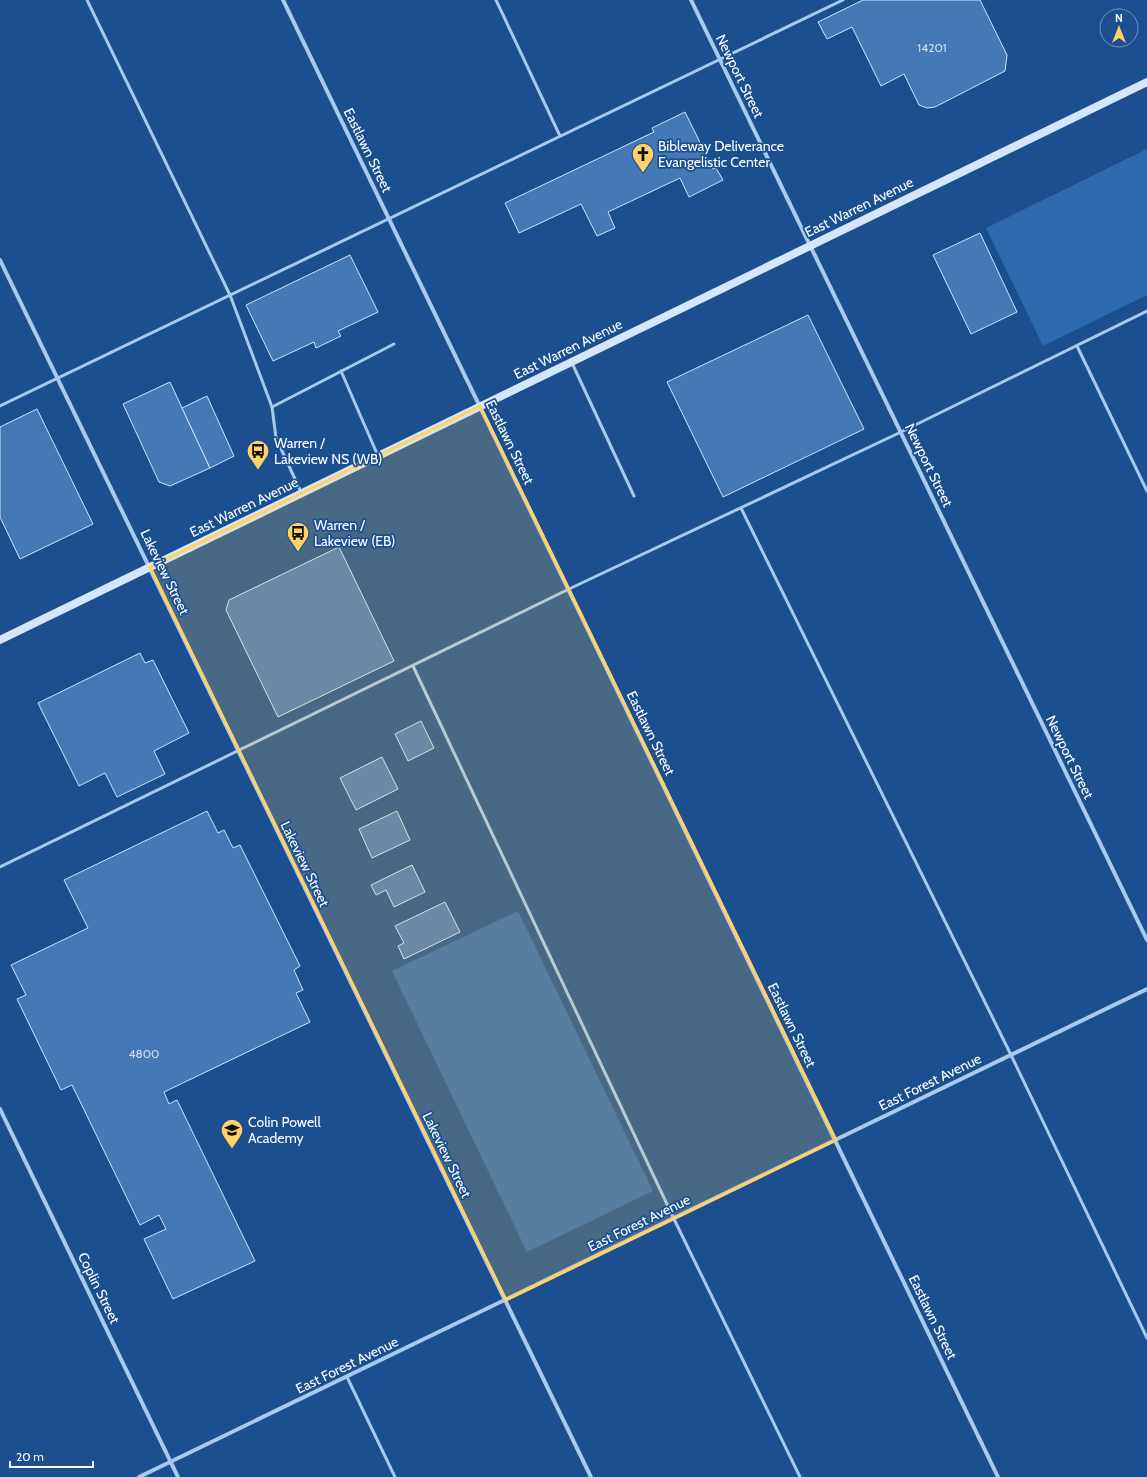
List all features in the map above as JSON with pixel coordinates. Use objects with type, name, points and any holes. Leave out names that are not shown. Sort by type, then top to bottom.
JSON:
[{"type":"main road","name":"East Warren Avenue","points":[[0,640],[1147,82]]},
{"type":"street","name":"Eastlawn Street","points":[[283,0],[998,1477]]},
{"type":"street","name":"Newport Street","points":[[691,0],[1147,940]]},
{"type":"street","name":"Lakeview Street","points":[[0,260],[591,1477]]},
{"type":"street","name":"East Forest Avenue","points":[[139,1477],[1147,989]]},
{"type":"street","name":"Coplin Street","points":[[0,1109],[178,1477]]},
{"type":"lane","points":[[87,0],[230,295],[272,407],[276,438],[302,493]]},
{"type":"lane","points":[[496,0],[560,136]]},
{"type":"lane","points":[[0,406],[842,0]]},
{"type":"lane","points":[[0,866],[569,589],[901,432],[1147,311]]},
{"type":"lane","points":[[272,407],[394,344]]},
{"type":"lane","points":[[1077,346],[1147,491]]},
{"type":"lane","points":[[571,362],[634,496]]},
{"type":"lane","points":[[341,371],[378,456]]},
{"type":"lane","points":[[741,508],[1011,1055],[1147,1338]]},
{"type":"lane","points":[[413,666],[674,1218],[800,1477]]},
{"type":"lane","points":[[347,1377],[395,1477]]},
{"type":"highlighted area","points":[[480,406],[836,1140],[506,1300],[150,567]]},
{"type":"shaded area","points":[[1147,149],[1147,295],[1043,346],[986,228]]},
{"type":"shaded area","points":[[518,911],[653,1191],[527,1252],[392,971]]},
{"type":"building","points":[[863,0],[980,0],[1007,55],[1005,71],[935,107],[927,108],[919,105],[904,74],[881,86],[852,27],[827,39],[818,22]]},
{"type":"building","name":"Bibleway Deliverance Evangelistic Center","points":[[685,112],[713,169],[716,168],[723,180],[689,197],[680,178],[608,212],[615,228],[597,236],[581,204],[519,233],[505,203],[654,132],[652,128]]},
{"type":"building","points":[[980,233],[1017,312],[971,334],[933,255]]},
{"type":"building","points":[[350,255],[378,312],[338,331],[341,336],[316,348],[314,342],[273,361],[246,305]]},
{"type":"building","points":[[808,315],[864,429],[723,497],[667,382]]},
{"type":"building","points":[[170,382],[210,468],[170,486],[159,482],[123,404]]},
{"type":"building","points":[[207,396],[234,456],[210,468],[182,408]]},
{"type":"building","points":[[37,409],[93,524],[20,559],[0,517],[0,427]]},
{"type":"building","points":[[339,547],[394,661],[278,717],[226,610],[229,600]]},
{"type":"building","points":[[140,653],[145,663],[153,660],[189,733],[154,751],[165,774],[117,797],[105,773],[79,786],[38,703]]},
{"type":"building","points":[[421,721],[434,748],[408,761],[395,734]]},
{"type":"building","points":[[382,757],[398,789],[356,810],[340,778]]},
{"type":"building","points":[[207,811],[218,833],[224,830],[233,848],[240,845],[300,966],[294,970],[303,990],[296,993],[310,1022],[164,1092],[169,1104],[177,1100],[255,1261],[173,1299],[144,1239],[166,1229],[159,1215],[140,1225],[72,1085],[61,1090],[17,999],[26,995],[11,965],[88,928],[64,880]]},
{"type":"building","points":[[397,811],[410,840],[372,858],[359,829]]},
{"type":"building","points":[[412,865],[425,892],[394,907],[386,890],[376,895],[371,885]]},
{"type":"building","points":[[445,902],[460,932],[404,959],[398,946],[404,943],[395,926]]},
{"type":"place","name":"Bibleway Deliverance Evangelistic Center","points":[[643,174]]},
{"type":"place","name":"Warren / Lakeview NS (WB)","points":[[258,470]]},
{"type":"place","name":"Warren / Lakeview (EB)","points":[[298,552]]},
{"type":"place","name":"Colin Powell Academy","points":[[232,1150]]}]
